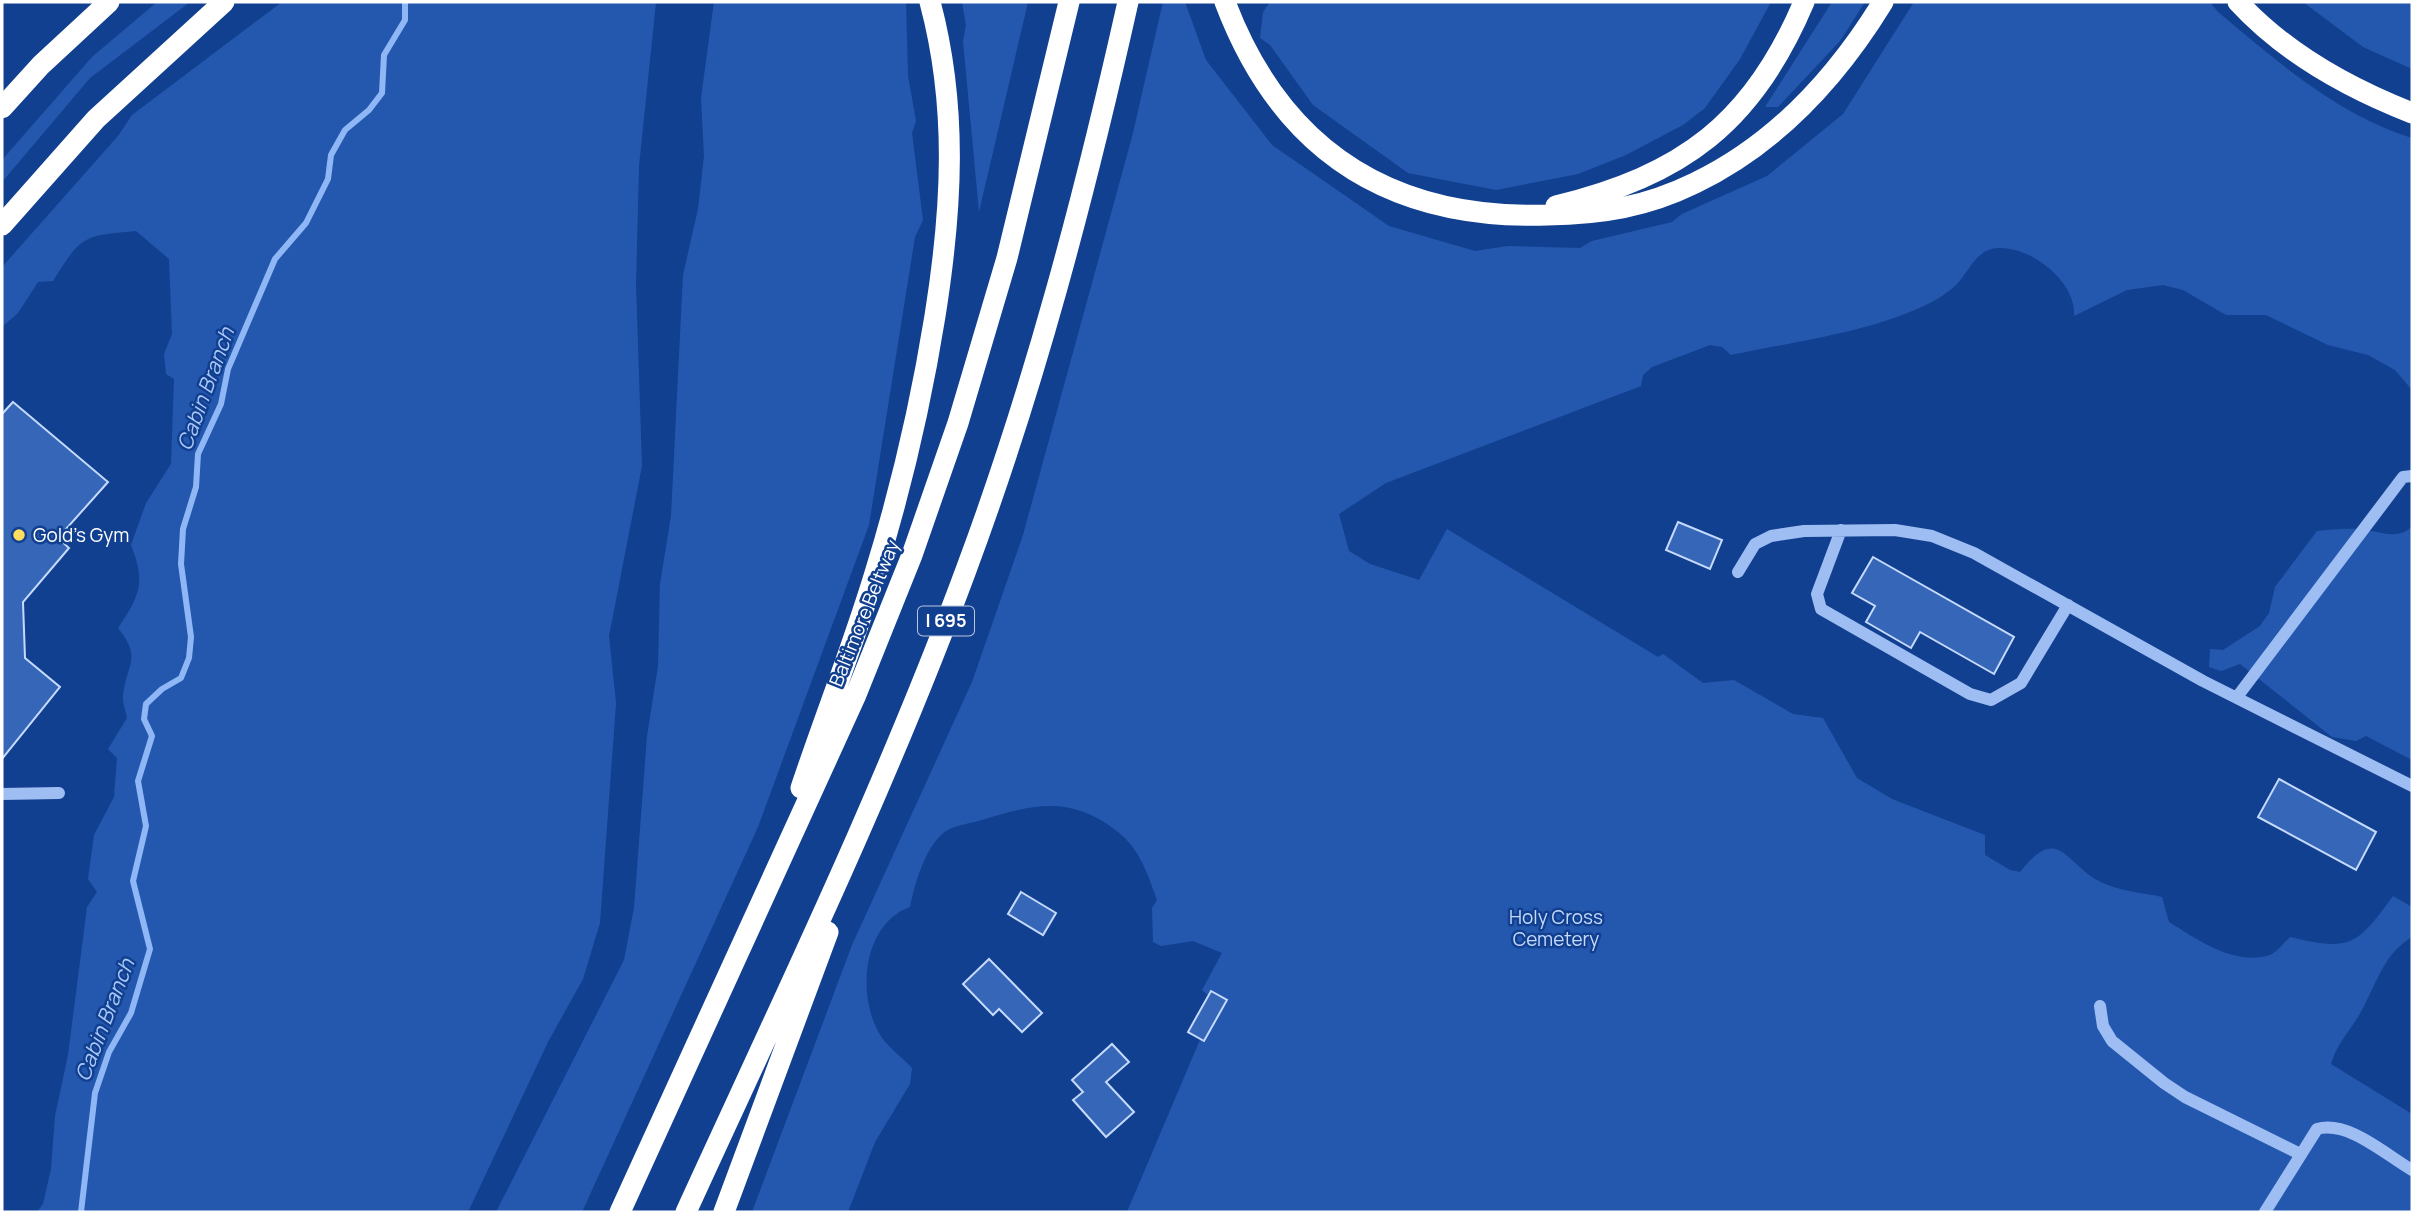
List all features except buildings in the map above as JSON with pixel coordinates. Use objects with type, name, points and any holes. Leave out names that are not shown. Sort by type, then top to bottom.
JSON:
[{"type":"highway","points":[[2,108],[41,65],[109,2]]},
{"type":"highway","points":[[2,225],[96,119],[224,2]]},
{"type":"highway","points":[[766,897],[875,575],[913,433],[930,345],[945,254],[951,188],[951,130],[941,54],[930,2]]},
{"type":"highway","name":"Baltimore Beltway","points":[[620,1212],[766,897],[860,684],[912,555],[958,423],[1007,258],[1069,2]]},
{"type":"highway","name":"I 695","points":[[686,1212],[885,770],[966,570],[1011,441],[1062,272],[1128,2]]},
{"type":"highway","points":[[1225,2],[1239,38],[1260,78],[1290,118],[1351,168],[1391,190],[1428,205],[1513,216],[1603,214],[1651,201],[1696,183],[1734,161],[1770,135],[1816,92],[1841,66],[1884,2]]},
{"type":"highway","points":[[1513,216],[1599,196],[1651,176],[1693,153],[1733,116],[1758,87],[1785,46],[1804,2]]},
{"type":"highway","points":[[2238,2],[2284,44],[2331,76],[2412,113]]},
{"type":"highway","points":[[724,1212],[785,1052],[885,770]]},
{"type":"lane","points":[[2237,697],[2403,477],[2412,475]]},
{"type":"lane","points":[[1841,530],[1817,594],[1821,609],[1970,694],[1991,701],[2021,682],[2068,605]]},
{"type":"lane","points":[[1738,572],[1755,544],[1771,536],[1804,531],[1895,530],[1932,536],[1974,553],[2237,697],[2412,786]]},
{"type":"lane","points":[[2,793],[59,793]]},
{"type":"lane","points":[[2100,1006],[2103,1026],[2112,1041],[2164,1083],[2185,1097],[2300,1154]]},
{"type":"lane","points":[[2265,1212],[2317,1129],[2328,1126],[2342,1129],[2412,1170]]},
{"type":"green space","points":[[157,2],[190,2],[90,78],[2,182],[2,160],[92,57]]},
{"type":"green space","points":[[282,2],[656,2],[639,166],[636,285],[642,466],[609,636],[616,703],[600,923],[583,979],[548,1042],[468,1212],[37,1212],[43,1204],[51,1169],[55,1116],[68,1055],[87,907],[97,892],[88,879],[94,835],[114,797],[117,758],[108,749],[127,718],[123,696],[131,655],[130,647],[118,628],[136,597],[138,588],[138,569],[131,545],[146,503],[171,464],[174,379],[166,374],[164,354],[172,334],[169,259],[136,231],[104,234],[78,246],[53,281],[38,282],[18,313],[2,327],[2,267],[118,136],[132,115]]},
{"type":"green space","points":[[714,2],[906,2],[908,76],[916,121],[912,133],[923,220],[915,237],[869,525],[758,827],[582,1212],[496,1212],[624,960],[634,908],[647,736],[658,666],[660,584],[671,516],[683,275],[698,209],[704,156],[701,98]]},
{"type":"green space","points":[[962,2],[1028,2],[979,212],[963,41],[966,25]]},
{"type":"green space","name":"Holy Cross Cemetery","points":[[1163,2],[1185,2],[1206,60],[1272,145],[1389,226],[1475,251],[1508,246],[1580,248],[1592,241],[1672,222],[1682,214],[1767,176],[1843,114],[1914,2],[2210,2],[2240,31],[2309,85],[2358,115],[2412,138],[2412,390],[2395,370],[2368,355],[2328,345],[2266,315],[2226,315],[2183,290],[2163,285],[2127,290],[2074,316],[2068,291],[2050,268],[2024,253],[1998,248],[1990,249],[1978,257],[1960,281],[1946,293],[1905,314],[1831,335],[1731,355],[1722,347],[1710,345],[1652,367],[1643,375],[1641,386],[1386,483],[1339,514],[1349,551],[1370,564],[1419,580],[1447,529],[1658,657],[1663,654],[1703,683],[1734,680],[1793,714],[1823,718],[1857,778],[1892,799],[1985,835],[1985,855],[2010,870],[2020,872],[2033,857],[2044,850],[2062,852],[2090,876],[2103,883],[2162,897],[2169,922],[2204,943],[2230,954],[2243,957],[2270,955],[2290,937],[2340,944],[2361,934],[2393,896],[2412,907],[2412,937],[2388,960],[2331,1064],[2412,1114],[2412,1212],[1127,1212],[1216,1002],[1202,990],[1222,953],[1193,941],[1161,946],[1153,942],[1152,908],[1157,900],[1132,846],[1101,820],[1084,812],[1052,806],[1019,810],[946,831],[927,855],[910,907],[895,915],[874,943],[867,980],[872,1017],[882,1038],[912,1068],[910,1084],[875,1142],[848,1212],[752,1212],[852,945],[972,682],[1023,535],[1132,137]]},
{"type":"green space","points":[[1270,2],[1771,2],[1740,59],[1705,108],[1683,125],[1626,155],[1578,174],[1496,190],[1408,173],[1313,105],[1270,45],[1260,38],[1263,12]]},
{"type":"green space","points":[[1832,2],[1865,2],[1840,41],[1778,107],[1765,107]]},
{"type":"green space","points":[[2303,2],[2412,2],[2412,69],[2363,47]]},
{"type":"green space","points":[[2412,526],[2412,760],[2366,736],[2356,741],[2332,737],[2240,664],[2221,671],[2209,667],[2210,649],[2223,650],[2260,626],[2269,613],[2275,587],[2317,531],[2353,529],[2394,534],[2406,531]]},
{"type":"waterway","name":"Cabin Branch","points":[[81,1212],[95,1093],[109,1052],[131,1013],[150,949],[133,881],[146,826],[138,781],[152,736],[144,719],[146,704],[162,689],[181,678],[189,658],[191,637],[181,564],[183,529],[196,487],[198,454],[221,404],[228,369],[275,259],[306,223],[328,179],[331,155],[345,130],[369,110],[382,93],[384,55],[405,20],[405,2]]},
{"type":"place","name":"Gold's Gym","points":[[19,535]]}]
